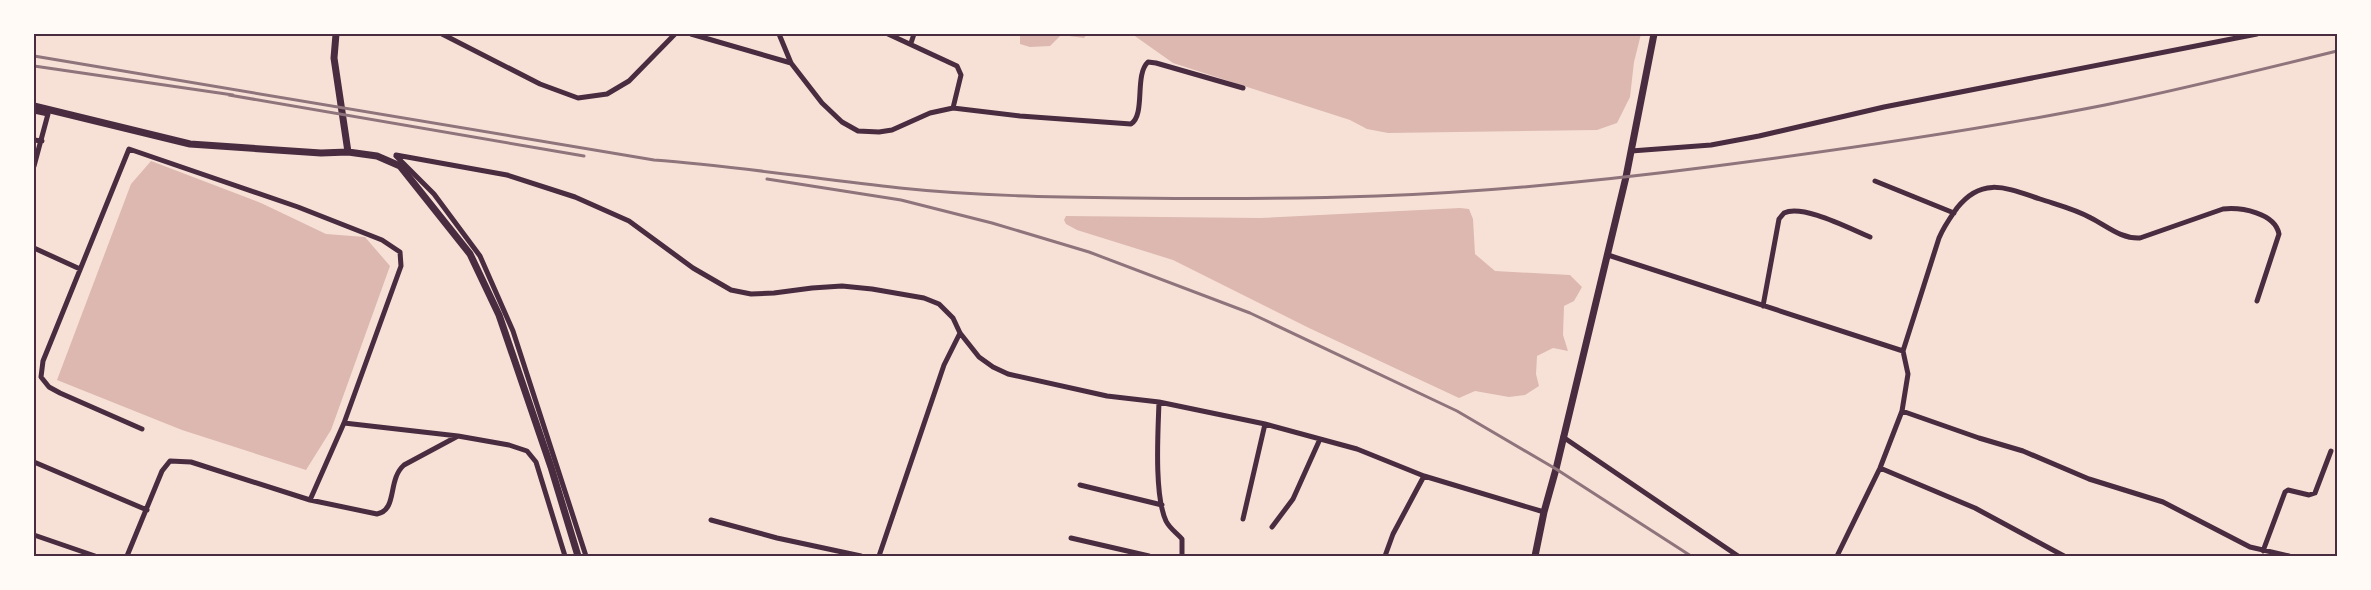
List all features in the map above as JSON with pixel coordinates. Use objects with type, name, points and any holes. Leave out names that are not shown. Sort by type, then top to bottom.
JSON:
[{"type":"main road","points":[[336,34],[334,58],[348,152]]},
{"type":"main road","points":[[1536,556],[1544,512],[1608,255],[1654,34]]},
{"type":"main road","points":[[34,106],[190,144],[320,153],[348,152],[377,156],[400,166],[470,254],[499,315],[548,458],[578,556]]},
{"type":"street","points":[[442,34],[532,80],[578,98],[607,94],[630,81],[675,34]]},
{"type":"street","points":[[691,34],[791,64]]},
{"type":"street","points":[[779,34],[791,64],[822,103],[842,122],[858,131],[892,130],[943,109],[953,108],[1020,116],[1131,124],[1136,118],[1144,67],[1151,62],[1243,88]]},
{"type":"street","points":[[888,34],[952,62],[960,70],[960,81],[953,108]]},
{"type":"street","points":[[911,43],[914,34]]},
{"type":"street","points":[[1631,151],[1711,145],[1749,138],[1884,107],[2258,34]]},
{"type":"street","points":[[34,111],[48,114],[34,166]]},
{"type":"street","points":[[34,140],[42,141]]},
{"type":"street","points":[[142,429],[55,390],[45,383],[42,377],[43,361],[129,149],[298,207],[392,245],[400,252],[401,266],[344,423],[310,500]]},
{"type":"street","points":[[586,556],[513,331],[480,256],[434,194],[396,155],[507,175],[575,196],[628,221],[693,268],[731,290],[751,294],[842,286],[924,298],[939,304],[953,318],[960,333],[979,356],[993,367],[1008,374],[1107,396],[1160,402],[1265,424],[1357,449],[1424,476],[1544,512]]},
{"type":"street","points":[[1874,181],[1954,213]]},
{"type":"street","points":[[1837,556],[1880,468],[1902,411],[1908,374],[1903,351],[1939,238],[1946,222],[1974,191],[1995,187],[2079,212],[2121,236],[2131,238],[2140,238],[2223,209],[2233,208],[2253,211],[2275,224],[2279,234],[2257,301]]},
{"type":"street","points":[[1763,306],[1779,220],[1784,212],[1793,211],[1813,215],[1870,236]]},
{"type":"street","points":[[34,248],[80,269]]},
{"type":"street","points":[[1608,255],[1903,351]]},
{"type":"street","points":[[879,556],[944,365],[960,333]]},
{"type":"street","points":[[1160,402],[1157,453],[1162,504],[1167,524],[1182,539],[1182,556]]},
{"type":"street","points":[[1902,411],[2023,451],[2090,479],[2163,502],[2250,547],[2289,556]]},
{"type":"street","points":[[344,423],[458,436],[522,448],[532,455],[565,556]]},
{"type":"street","points":[[1243,519],[1265,424]]},
{"type":"street","points":[[127,556],[162,471],[170,461],[191,462],[310,500],[366,513],[383,513],[390,505],[394,478],[397,471],[404,465],[458,436]]},
{"type":"street","points":[[1563,437],[1738,556]]},
{"type":"street","points":[[1272,528],[1293,499],[1320,439]]},
{"type":"street","points":[[2263,551],[2285,492],[2288,490],[2309,495],[2315,493],[2331,451]]},
{"type":"street","points":[[34,462],[147,510]]},
{"type":"street","points":[[1880,468],[1975,508],[2064,556]]},
{"type":"street","points":[[1385,556],[1393,534],[1424,476]]},
{"type":"street","points":[[1080,485],[1162,504]]},
{"type":"street","points":[[711,520],[777,538],[861,556]]},
{"type":"street","points":[[34,535],[94,556]]},
{"type":"street","points":[[1070,538],[1149,556]]},
{"type":"shaded area","points":[[1020,34],[1087,34],[1084,38],[1061,35],[1050,46],[1030,47],[1020,44]]},
{"type":"shaded area","points":[[1132,34],[1641,34],[1634,62],[1630,97],[1617,123],[1597,130],[1388,133],[1367,129],[1350,120],[1173,63]]},
{"type":"shaded area","points":[[151,161],[261,203],[326,234],[365,237],[390,266],[331,430],[306,470],[182,430],[57,380],[131,184]]},
{"type":"shaded area","points":[[1469,209],[1473,219],[1475,254],[1495,271],[1570,275],[1582,287],[1574,301],[1564,306],[1563,335],[1568,351],[1553,348],[1537,356],[1536,374],[1539,386],[1525,395],[1509,397],[1475,391],[1459,398],[1309,328],[1173,260],[1077,230],[1066,224],[1064,220],[1066,216],[1260,218]]},
{"type":"railway","points":[[34,56],[654,160],[957,193],[1015,196],[1223,199],[1346,197],[1460,192],[1585,181],[1758,161],[1907,139],[2105,105],[2337,51]]},
{"type":"railway","points":[[34,66],[233,95]]},
{"type":"railway","points":[[229,95],[584,156]]},
{"type":"railway","points":[[767,179],[901,200],[992,223],[1089,252],[1250,313],[1457,411],[1556,469],[1691,556]]}]
